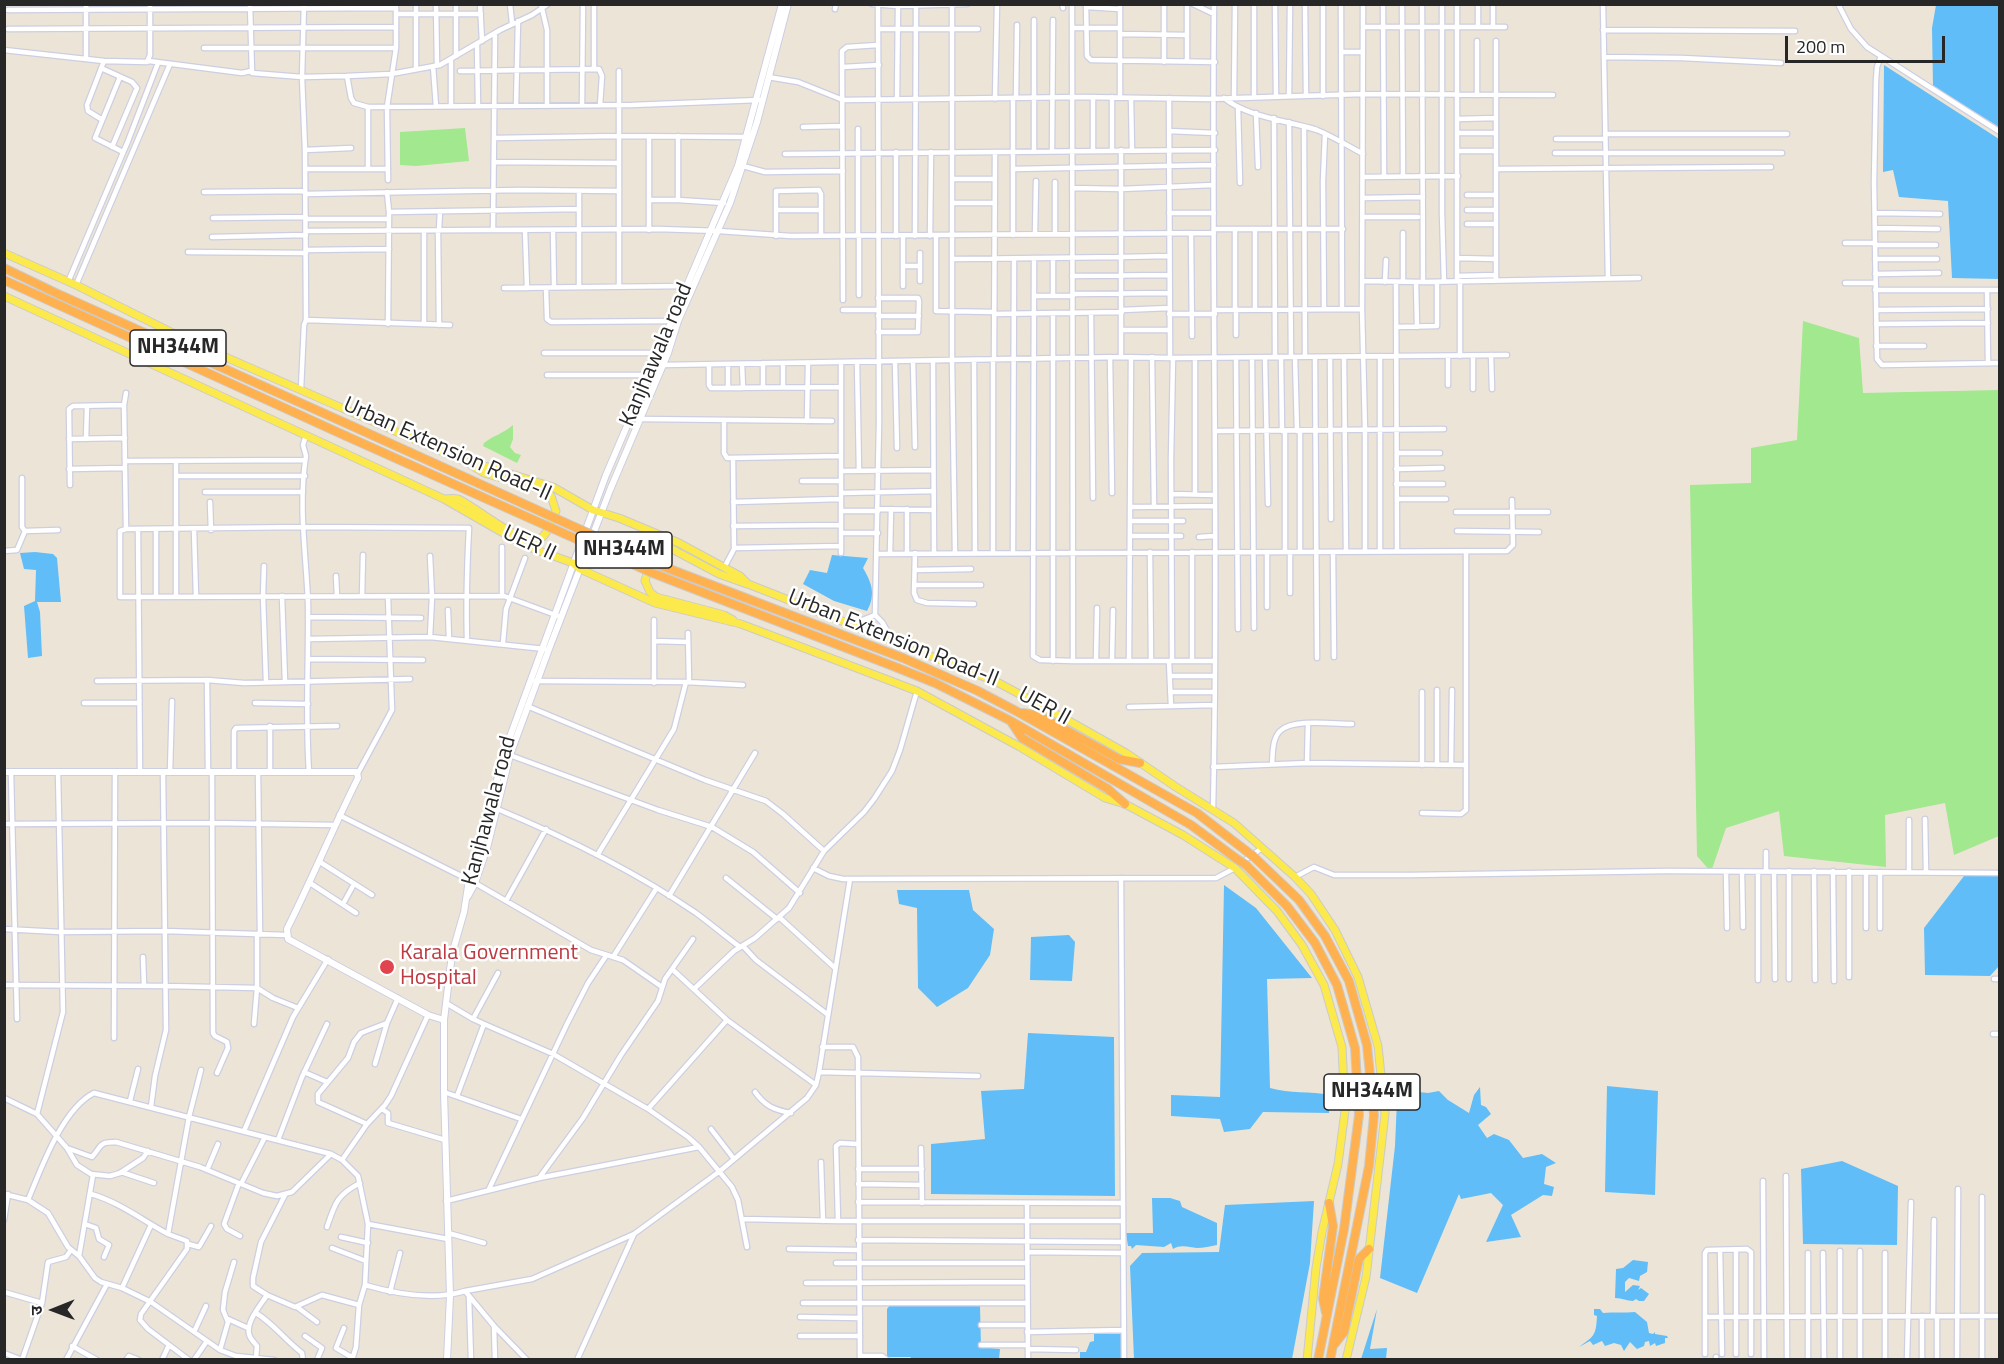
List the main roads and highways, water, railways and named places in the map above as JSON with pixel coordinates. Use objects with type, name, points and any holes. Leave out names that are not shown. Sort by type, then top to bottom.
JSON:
[{"type":"highway","name":"Urban Extension Road-II","points":[[4,268],[654,563],[903,658],[978,691],[1197,813],[1253,856],[1299,900],[1325,936],[1349,981],[1367,1045],[1374,1115],[1370,1156],[1330,1359]]},
{"type":"highway","name":"Urban Extension Road-II","points":[[4,280],[650,572],[935,683],[1011,721],[1191,825],[1242,862],[1287,906],[1315,943],[1337,985],[1355,1048],[1359,1115],[1344,1229],[1318,1359]]},
{"type":"highway","points":[[1016,711],[1040,716],[1119,759],[1140,763]]},
{"type":"highway","points":[[1011,721],[1022,738],[1108,789],[1125,804]]},
{"type":"highway","points":[[1327,1317],[1323,1299],[1334,1226],[1329,1203]]},
{"type":"highway","points":[[1332,1346],[1344,1332],[1359,1259],[1369,1249]]},
{"type":"main road","name":"Kanjhawala road","points":[[558,615],[573,563],[593,510],[659,352],[691,286],[743,166],[782,4]]},
{"type":"main road","name":"Kanjhawala road","points":[[766,76],[788,4]]},
{"type":"main road","name":"Kanjhawala road","points":[[727,203],[750,138]]},
{"type":"main road","points":[[4,253],[76,285],[182,338],[484,473],[544,490],[551,496],[556,511],[546,533],[539,539],[532,540],[517,535],[456,499],[444,499],[4,296]]},
{"type":"main road","name":"Kanjhawala road","points":[[447,1359],[450,1296],[446,1201],[444,1020],[452,954],[507,754],[558,615],[580,568],[668,353],[675,321]]},
{"type":"main road","name":"UER II","points":[[468,464],[485,466],[553,487],[593,510],[619,518],[679,543],[740,576],[748,584],[997,682],[1140,763],[1234,822],[1295,877],[1311,894],[1335,930],[1358,977],[1378,1046],[1385,1114],[1366,1277],[1346,1359]]},
{"type":"main road","name":"UER II","points":[[444,499],[526,546],[573,563],[655,603],[741,624],[917,691],[1020,747],[1105,798],[1125,804],[1183,835],[1235,868],[1277,911],[1302,945],[1324,985],[1342,1047],[1345,1111],[1338,1164],[1316,1268],[1307,1359]]},
{"type":"main road","points":[[741,624],[723,615],[656,597],[650,592],[645,581],[653,553],[662,547],[681,552],[719,574],[748,584]]},
{"type":"main road","points":[[8,772],[358,773],[358,778],[334,825],[320,862],[286,935],[288,939],[428,1015],[444,1020]]},
{"type":"water","points":[[1936,5],[1999,5],[1999,127],[1933,86],[1932,28]]},
{"type":"water","points":[[1884,65],[1999,139],[1999,279],[1952,278],[1948,201],[1899,197],[1893,170],[1883,172]]},
{"type":"water","points":[[20,553],[53,554],[57,558],[61,602],[37,602],[40,612],[42,656],[28,658],[24,606],[35,601],[36,570],[24,569]]},
{"type":"water","points":[[832,555],[868,558],[863,568],[872,589],[867,611],[834,601],[803,584],[810,570],[827,573]]},
{"type":"water","points":[[1964,876],[1999,876],[1999,966],[1990,976],[1925,975],[1924,928]]},
{"type":"water","points":[[1224,885],[1256,908],[1312,978],[1267,979],[1270,1088],[1330,1095],[1329,1113],[1263,1112],[1250,1129],[1224,1132],[1220,1119],[1171,1116],[1171,1095],[1220,1097]]},
{"type":"water","points":[[897,890],[969,890],[973,910],[994,929],[990,955],[968,988],[937,1007],[918,988],[917,908],[899,904]]},
{"type":"water","points":[[1069,935],[1075,942],[1072,981],[1030,980],[1031,937]]},
{"type":"water","points":[[1028,1033],[1114,1037],[1115,1196],[931,1194],[931,1144],[985,1139],[981,1091],[1024,1089]]},
{"type":"water","points":[[1607,1086],[1658,1091],[1655,1195],[1605,1192]]},
{"type":"water","points":[[1480,1087],[1481,1105],[1486,1107],[1491,1114],[1478,1125],[1487,1138],[1494,1134],[1509,1140],[1523,1158],[1542,1154],[1556,1163],[1546,1167],[1544,1184],[1554,1187],[1552,1196],[1543,1195],[1511,1215],[1521,1237],[1486,1242],[1503,1205],[1491,1193],[1461,1199],[1459,1194],[1417,1293],[1380,1278],[1395,1146],[1397,1100],[1410,1091],[1428,1093],[1439,1091],[1448,1100],[1469,1113],[1474,1095]]},
{"type":"water","points":[[1842,1161],[1898,1186],[1897,1245],[1803,1244],[1801,1169]]},
{"type":"water","points":[[1152,1198],[1170,1198],[1180,1201],[1182,1207],[1217,1223],[1217,1245],[1197,1248],[1182,1246],[1173,1249],[1171,1243],[1164,1247],[1136,1245],[1132,1249],[1128,1246],[1126,1233],[1153,1233]]},
{"type":"water","points":[[1314,1201],[1310,1263],[1292,1359],[1134,1359],[1130,1266],[1142,1253],[1219,1252],[1225,1205]]},
{"type":"water","points":[[1633,1260],[1648,1262],[1647,1272],[1640,1276],[1639,1281],[1629,1278],[1625,1282],[1625,1292],[1633,1285],[1640,1286],[1638,1290],[1641,1288],[1649,1294],[1644,1301],[1615,1298],[1616,1269],[1623,1268]]},
{"type":"water","points":[[890,1305],[980,1306],[981,1347],[1000,1349],[999,1359],[914,1360],[910,1357],[887,1357],[887,1309]]},
{"type":"water","points":[[1377,1309],[1370,1349],[1387,1348],[1386,1359],[1361,1359]]},
{"type":"water","points":[[1594,1309],[1600,1309],[1603,1313],[1635,1312],[1647,1322],[1649,1333],[1655,1332],[1655,1334],[1668,1338],[1665,1338],[1665,1343],[1656,1346],[1655,1343],[1650,1346],[1649,1341],[1645,1342],[1644,1346],[1637,1349],[1630,1342],[1624,1351],[1621,1345],[1614,1343],[1605,1346],[1602,1341],[1593,1345],[1590,1341],[1579,1347],[1595,1332],[1597,1316],[1594,1315]]},
{"type":"water","points":[[1094,1334],[1122,1334],[1122,1359],[1080,1359],[1080,1352],[1086,1352],[1090,1342],[1094,1341]]},
{"type":"place","name":"Karala Government Hospital","points":[[387,967]]}]
